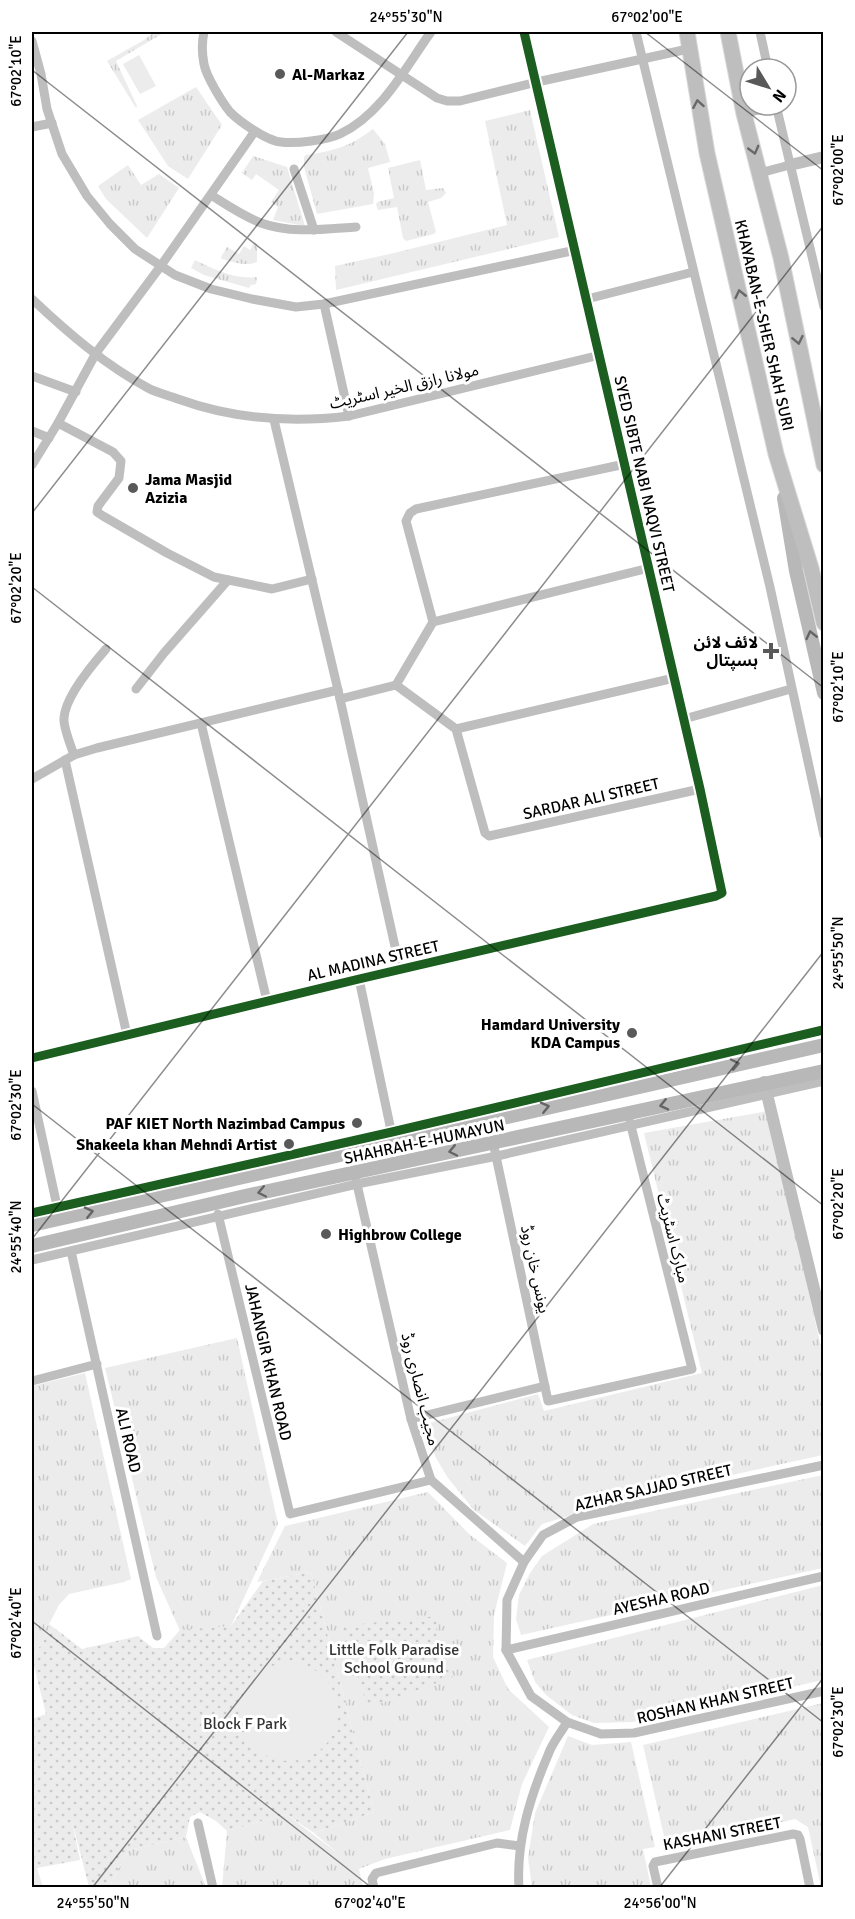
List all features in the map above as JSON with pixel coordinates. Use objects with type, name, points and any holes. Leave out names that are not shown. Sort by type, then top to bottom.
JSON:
[{"type":"main road","name":"KHAYABAN-E-SHER SHAH SURI","points":[[687,32],[707,153],[776,454],[811,568],[824,623]]},
{"type":"main road","name":"KHAYABAN-E-SHER SHAH SURI","points":[[728,32],[738,83]]},
{"type":"main road","name":"KHAYABAN-E-SHER SHAH SURI","points":[[745,117],[781,258],[824,465]]},
{"type":"main road","points":[[776,454],[796,571],[824,693]]},
{"type":"main road","name":"SHAHRAH-E-HUMAYUN","points":[[32,1225],[393,1137],[824,1045]]},
{"type":"main road","name":"SHAHRAH-E-HUMAYUN","points":[[32,1246],[215,1203],[356,1179],[630,1120],[766,1088],[824,1071]]},
{"type":"main road","points":[[625,1089],[630,1120]]},
{"type":"street","points":[[204,32],[204,64],[214,87],[230,112],[255,131],[280,142],[311,141],[339,135],[368,117],[386,96],[430,32]]},
{"type":"street","points":[[336,32],[437,98],[447,101],[460,101],[537,81],[688,49]]},
{"type":"street","name":"SYED SIBTE NABI NAQVI STREET","points":[[524,32],[684,719],[722,893]]},
{"type":"street","points":[[636,32],[770,587],[824,835]]},
{"type":"street","points":[[760,32],[765,57]]},
{"type":"street","points":[[32,41],[62,154],[87,196],[135,249],[175,275],[211,289],[296,307],[324,304],[576,250]]},
{"type":"street","points":[[779,117],[824,307]]},
{"type":"street","points":[[32,127],[52,123]]},
{"type":"street","points":[[32,465],[76,392],[96,353],[160,267],[255,131]]},
{"type":"street","points":[[760,173],[824,157]]},
{"type":"street","points":[[294,169],[315,230]]},
{"type":"street","points":[[211,195],[263,224],[284,229],[315,230],[356,227]]},
{"type":"street","points":[[587,299],[693,272]]},
{"type":"street","name":"مولانا رازق الخیر اسٹریٹ","points":[[32,299],[66,332],[120,372],[150,389],[226,412],[274,420],[319,420],[349,416],[600,355]]},
{"type":"street","points":[[324,304],[349,416]]},
{"type":"street","points":[[32,376],[76,392]]},
{"type":"street","points":[[274,420],[339,695],[400,969]]},
{"type":"street","points":[[58,423],[113,452],[121,461],[119,478],[98,506],[98,512],[167,553],[214,577],[272,590],[312,579]]},
{"type":"street","points":[[32,431],[49,438]]},
{"type":"street","points":[[396,686],[433,622],[406,521],[410,513],[416,509],[625,464]]},
{"type":"street","points":[[433,622],[649,568]]},
{"type":"street","points":[[136,689],[164,653],[228,580]]},
{"type":"street","points":[[106,649],[83,676],[70,700],[64,718],[127,1035]]},
{"type":"street","points":[[32,779],[70,757],[201,723],[396,686],[456,729],[674,678]]},
{"type":"street","points":[[684,719],[791,689]]},
{"type":"street","points":[[201,723],[267,1001]]},
{"type":"street","name":"SARDAR ALI STREET","points":[[456,729],[485,833],[489,836],[700,789]]},
{"type":"street","name":"AL MADINA STREET","points":[[32,1058],[722,893]]},
{"type":"street","points":[[358,979],[393,1137]]},
{"type":"street","points":[[32,1213],[393,1137],[823,1028]]},
{"type":"street","points":[[824,1081],[766,1088],[824,1330]]},
{"type":"street","points":[[32,1091],[57,1206]]},
{"type":"street","name":"مبارک اسٹریٹ","points":[[548,1401],[692,1369],[630,1120]]},
{"type":"street","name":"یونس خان روڈ","points":[[495,1149],[548,1401]]},
{"type":"street","points":[[32,1260],[219,1217],[356,1179]]},
{"type":"street","name":"مجیب انصاری روڈ","points":[[356,1179],[411,1419],[431,1480]]},
{"type":"street","name":"JAHANGIR KHAN ROAD","points":[[215,1203],[290,1514],[431,1480]]},
{"type":"street","name":"ALI ROAD","points":[[71,1251],[157,1636]]},
{"type":"street","points":[[32,1381],[97,1364]]},
{"type":"street","points":[[411,1419],[545,1386]]},
{"type":"street","name":"AZHAR SAJJAD STREET","points":[[506,1650],[507,1600],[524,1562],[543,1535],[577,1517],[824,1465]]},
{"type":"street","points":[[431,1480],[524,1562]]},
{"type":"street","name":"AYESHA ROAD","points":[[506,1650],[824,1576]]},
{"type":"street","name":"ROSHAN KHAN STREET","points":[[506,1650],[531,1696],[567,1722],[602,1734],[634,1733],[824,1691]]},
{"type":"street","points":[[519,1887],[520,1846],[526,1815],[548,1753],[567,1722]]},
{"type":"street","points":[[198,1823],[213,1887]]},
{"type":"street","name":"KASHANI STREET","points":[[658,1887],[652,1863],[793,1834],[798,1835],[810,1887]]},
{"type":"street","points":[[373,1883],[376,1873],[497,1844],[520,1846]]},
{"type":"green space","points":[[154,32],[165,32],[116,61],[136,108],[107,61]]},
{"type":"green space","points":[[139,55],[156,86],[140,94],[123,64]]},
{"type":"green space","points":[[196,87],[222,125],[188,179],[168,166],[138,120]]},
{"type":"green space","points":[[530,110],[559,237],[336,290],[335,266],[507,225],[485,121]]},
{"type":"green space","points":[[373,129],[385,144],[390,162],[368,168],[374,193],[373,204],[317,214],[304,167],[304,157],[342,147]]},
{"type":"green space","points":[[253,156],[287,167],[305,226],[273,220],[278,207],[271,202],[279,190],[256,174],[252,180],[242,173]]},
{"type":"green space","points":[[420,160],[426,190],[443,188],[446,193],[441,198],[428,202],[436,232],[406,241],[403,238],[397,207],[378,210],[376,205],[377,202],[394,198],[388,168]]},
{"type":"green space","points":[[128,165],[141,185],[159,174],[179,188],[147,238],[106,199],[98,186]]},
{"type":"green space","points":[[255,242],[257,262],[240,264],[221,257],[227,247],[239,254],[244,246],[250,250]]},
{"type":"green space","points":[[195,260],[233,275],[257,277],[256,284],[249,288],[204,275],[191,268]]},
{"type":"green space","points":[[768,1111],[823,1356],[823,1455],[636,1496],[542,1524],[525,1546],[474,1510],[448,1478],[436,1458],[422,1425],[538,1394],[544,1411],[702,1373],[644,1133]]},
{"type":"green space","points":[[237,1338],[278,1524],[231,1626],[181,1633],[156,1577],[105,1368]]},
{"type":"green space","points":[[85,1373],[131,1579],[69,1594],[59,1605],[49,1624],[53,1627],[32,1658],[32,1386]]},
{"type":"green space","points":[[823,1475],[823,1568],[521,1635],[516,1619],[519,1595],[530,1573],[542,1556],[593,1524]]},
{"type":"green space","points":[[428,1492],[469,1534],[507,1563],[494,1615],[493,1657],[508,1689],[549,1727],[522,1784],[510,1830],[385,1859],[359,1869],[363,1887],[222,1888],[227,1831],[286,1814],[339,1854],[314,1833],[374,1812],[311,1572],[257,1582],[285,1526]]},
{"type":"green space","name":"Block F Park","points":[[311,1572],[374,1812],[314,1833],[286,1814],[227,1831],[216,1821],[200,1812],[190,1817],[186,1837],[129,1850],[108,1888],[89,1887],[72,1821],[80,1860],[32,1869],[32,1719],[46,1714],[32,1658],[53,1627],[82,1649],[138,1636],[153,1648],[164,1648],[180,1630],[231,1626],[263,1581]]},
{"type":"green space","points":[[823,1585],[823,1680],[633,1722],[594,1723],[572,1715],[546,1695],[535,1682],[527,1660]]},
{"type":"green space","name":"Little Folk Paradise School Ground","points":[[437,1616],[436,1633],[439,1648],[453,1677],[368,1708],[341,1626]]},
{"type":"green space","points":[[289,1663],[308,1667],[323,1678],[334,1693],[338,1712],[334,1731],[323,1746],[308,1757],[289,1761],[270,1757],[255,1746],[244,1731],[240,1712],[244,1693],[255,1678],[270,1667]]},
{"type":"green space","points":[[823,1703],[823,1887],[821,1887],[808,1827],[795,1819],[667,1849],[643,1745]]},
{"type":"green space","points":[[568,1736],[592,1745],[631,1742],[655,1847],[643,1849],[651,1887],[532,1887],[528,1858],[535,1813]]},
{"type":"green space","points":[[186,1837],[206,1887],[108,1888],[129,1850]]},
{"type":"green space","points":[[35,1862],[43,1887],[32,1887],[32,1863]]},
{"type":"cycle path","points":[[32,1058],[722,893],[700,789],[524,32]]},
{"type":"cycle path","points":[[32,1213],[824,1031]]},
{"type":"place","name":"Al-Markaz","points":[[280,74]]},
{"type":"place","name":"Jama Masjid Azizia","points":[[133,488]]},
{"type":"place","name":"لائف لائن ہسپتال","points":[[771,651]]},
{"type":"place","name":"Hamdard University KDA Campus","points":[[632,1033]]},
{"type":"place","name":"PAF KIET North Nazimbad Campus","points":[[357,1123]]},
{"type":"place","name":"Shakeela khan Mehndi Artist","points":[[289,1144]]},
{"type":"place","name":"Highbrow College","points":[[326,1234]]}]
